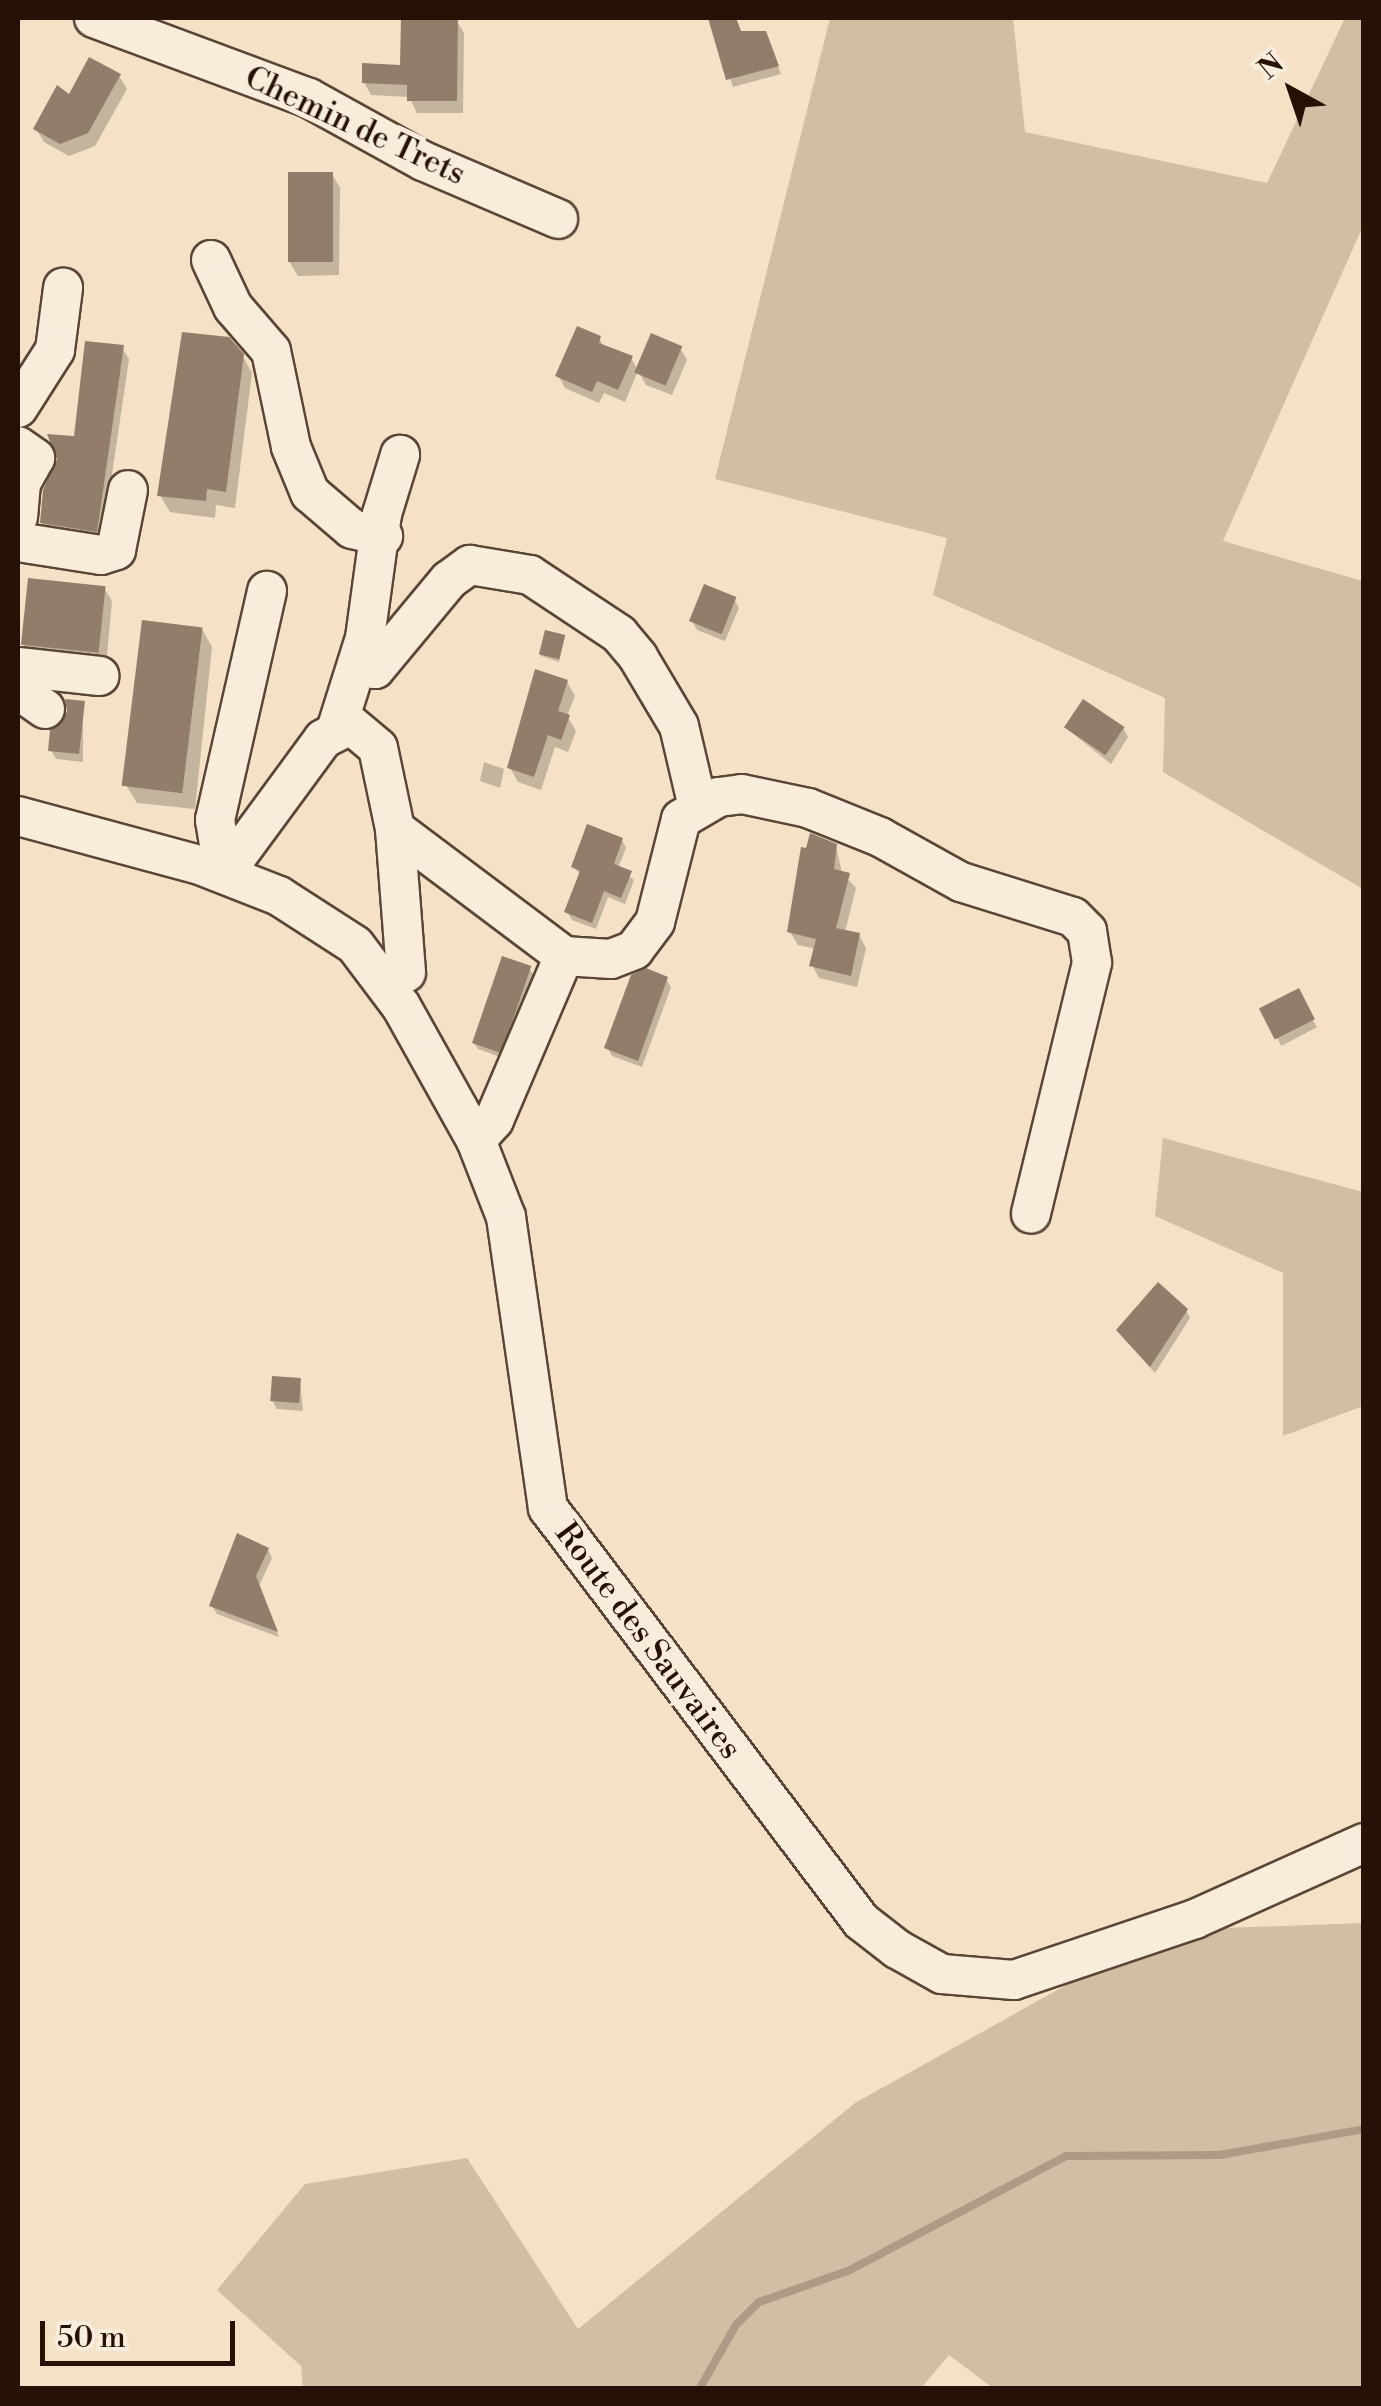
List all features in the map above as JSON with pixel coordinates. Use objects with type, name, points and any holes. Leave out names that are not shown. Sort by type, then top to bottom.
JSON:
[{"type":"street","name":"Chemin de Trets","points":[[94,18],[309,98],[423,160],[558,219]]},
{"type":"street","points":[[212,260],[232,306],[272,351],[290,447],[310,493],[352,529],[383,536]]},
{"type":"street","points":[[18,408],[55,350],[63,288]]},
{"type":"street","points":[[18,446],[35,458],[21,484],[18,517]]},
{"type":"street","points":[[224,874],[337,727],[359,663],[400,455]]},
{"type":"street","points":[[18,542],[101,555],[116,550],[128,490]]},
{"type":"street","points":[[359,663],[375,669],[449,580],[470,565],[530,575],[619,634],[638,657],[679,726],[698,807]]},
{"type":"street","points":[[18,568],[116,579]]},
{"type":"street","points":[[224,874],[214,820],[267,591]]},
{"type":"street","points":[[18,667],[100,676]]},
{"type":"street","points":[[337,727],[351,725],[378,748],[395,829],[406,973]]},
{"type":"street","points":[[395,829],[564,956],[611,958],[647,937],[673,834],[698,807],[742,794],[774,797],[880,836],[962,882],[1073,917],[1087,930],[1092,962],[1030,1214]]},
{"type":"street","name":"Route des Sauvaires","points":[[18,816],[224,874],[279,896],[355,945],[401,1006],[476,1140],[506,1217],[524,1302],[548,1508],[873,1930],[942,1974],[1014,1980],[1195,1920],[1364,1842]]},
{"type":"street","points":[[476,1140],[494,1120],[564,956]]},
{"type":"shaded area","points":[[830,18],[1013,18],[1025,132],[1267,183],[1345,18],[1363,18],[1363,226],[1223,541],[1363,581],[1363,889],[1163,772],[1165,698],[933,595],[947,538],[715,479]]},
{"type":"shaded area","points":[[1163,1138],[1363,1192],[1363,1406],[1283,1436],[1283,1273],[1155,1216]]},
{"type":"shaded area","points":[[1363,1923],[1363,2388],[993,2388],[949,2355],[921,2388],[303,2388],[301,2366],[217,2290],[305,2184],[467,2158],[578,2329],[855,2103],[1093,1970],[1226,1928]]},
{"type":"building","points":[[401,18],[458,18],[457,101],[407,101],[407,85],[362,83],[362,63],[400,65]]},
{"type":"building","points":[[708,18],[736,18],[741,31],[766,31],[779,66],[726,80]]},
{"type":"building","points":[[89,57],[121,74],[88,133],[60,144],[33,129],[57,85],[69,94]]},
{"type":"building","points":[[288,172],[333,172],[333,262],[288,262]]},
{"type":"building","points":[[577,326],[601,336],[599,343],[633,356],[618,390],[597,381],[592,392],[555,376]]},
{"type":"building","points":[[182,332],[229,337],[244,354],[226,492],[207,489],[206,501],[157,496]]},
{"type":"building","points":[[651,333],[682,346],[665,386],[634,373]]},
{"type":"building","points":[[85,341],[124,345],[97,532],[40,523],[43,490],[57,459],[47,434],[74,436]]},
{"type":"building","points":[[28,578],[106,586],[99,653],[21,645]]},
{"type":"building","points":[[704,584],[736,597],[721,634],[689,621]]},
{"type":"building","points":[[142,620],[203,627],[182,793],[122,786]]},
{"type":"building","points":[[545,630],[565,635],[559,659],[539,654]]},
{"type":"building","points":[[535,669],[568,680],[558,711],[570,715],[561,740],[548,735],[534,777],[507,768]]},
{"type":"building","points":[[65,699],[85,701],[79,754],[48,751],[50,730],[67,712]]},
{"type":"building","points":[[1083,699],[1124,727],[1105,755],[1064,727]]},
{"type":"building","points":[[587,824],[623,838],[614,864],[632,871],[621,898],[604,891],[592,923],[564,912],[580,871],[571,867]]},
{"type":"building","points":[[810,833],[837,844],[834,869],[850,873],[836,928],[860,933],[851,976],[809,966],[816,939],[787,932],[801,847],[806,848]]},
{"type":"building","points":[[502,956],[531,966],[501,1053],[472,1043]]},
{"type":"building","points":[[646,968],[668,977],[638,1061],[604,1048],[631,975]]},
{"type":"building","points":[[1299,988],[1315,1019],[1275,1040],[1259,1008]]},
{"type":"building","points":[[1158,1282],[1188,1309],[1150,1367],[1116,1330]]},
{"type":"building","points":[[272,1376],[301,1378],[299,1403],[270,1401]]},
{"type":"building","points":[[237,1533],[269,1548],[256,1576],[278,1632],[209,1606]]},
{"type":"waterway","points":[[700,2388],[736,2325],[759,2302],[848,2271],[1066,2156],[1220,2155],[1364,2129]]}]
